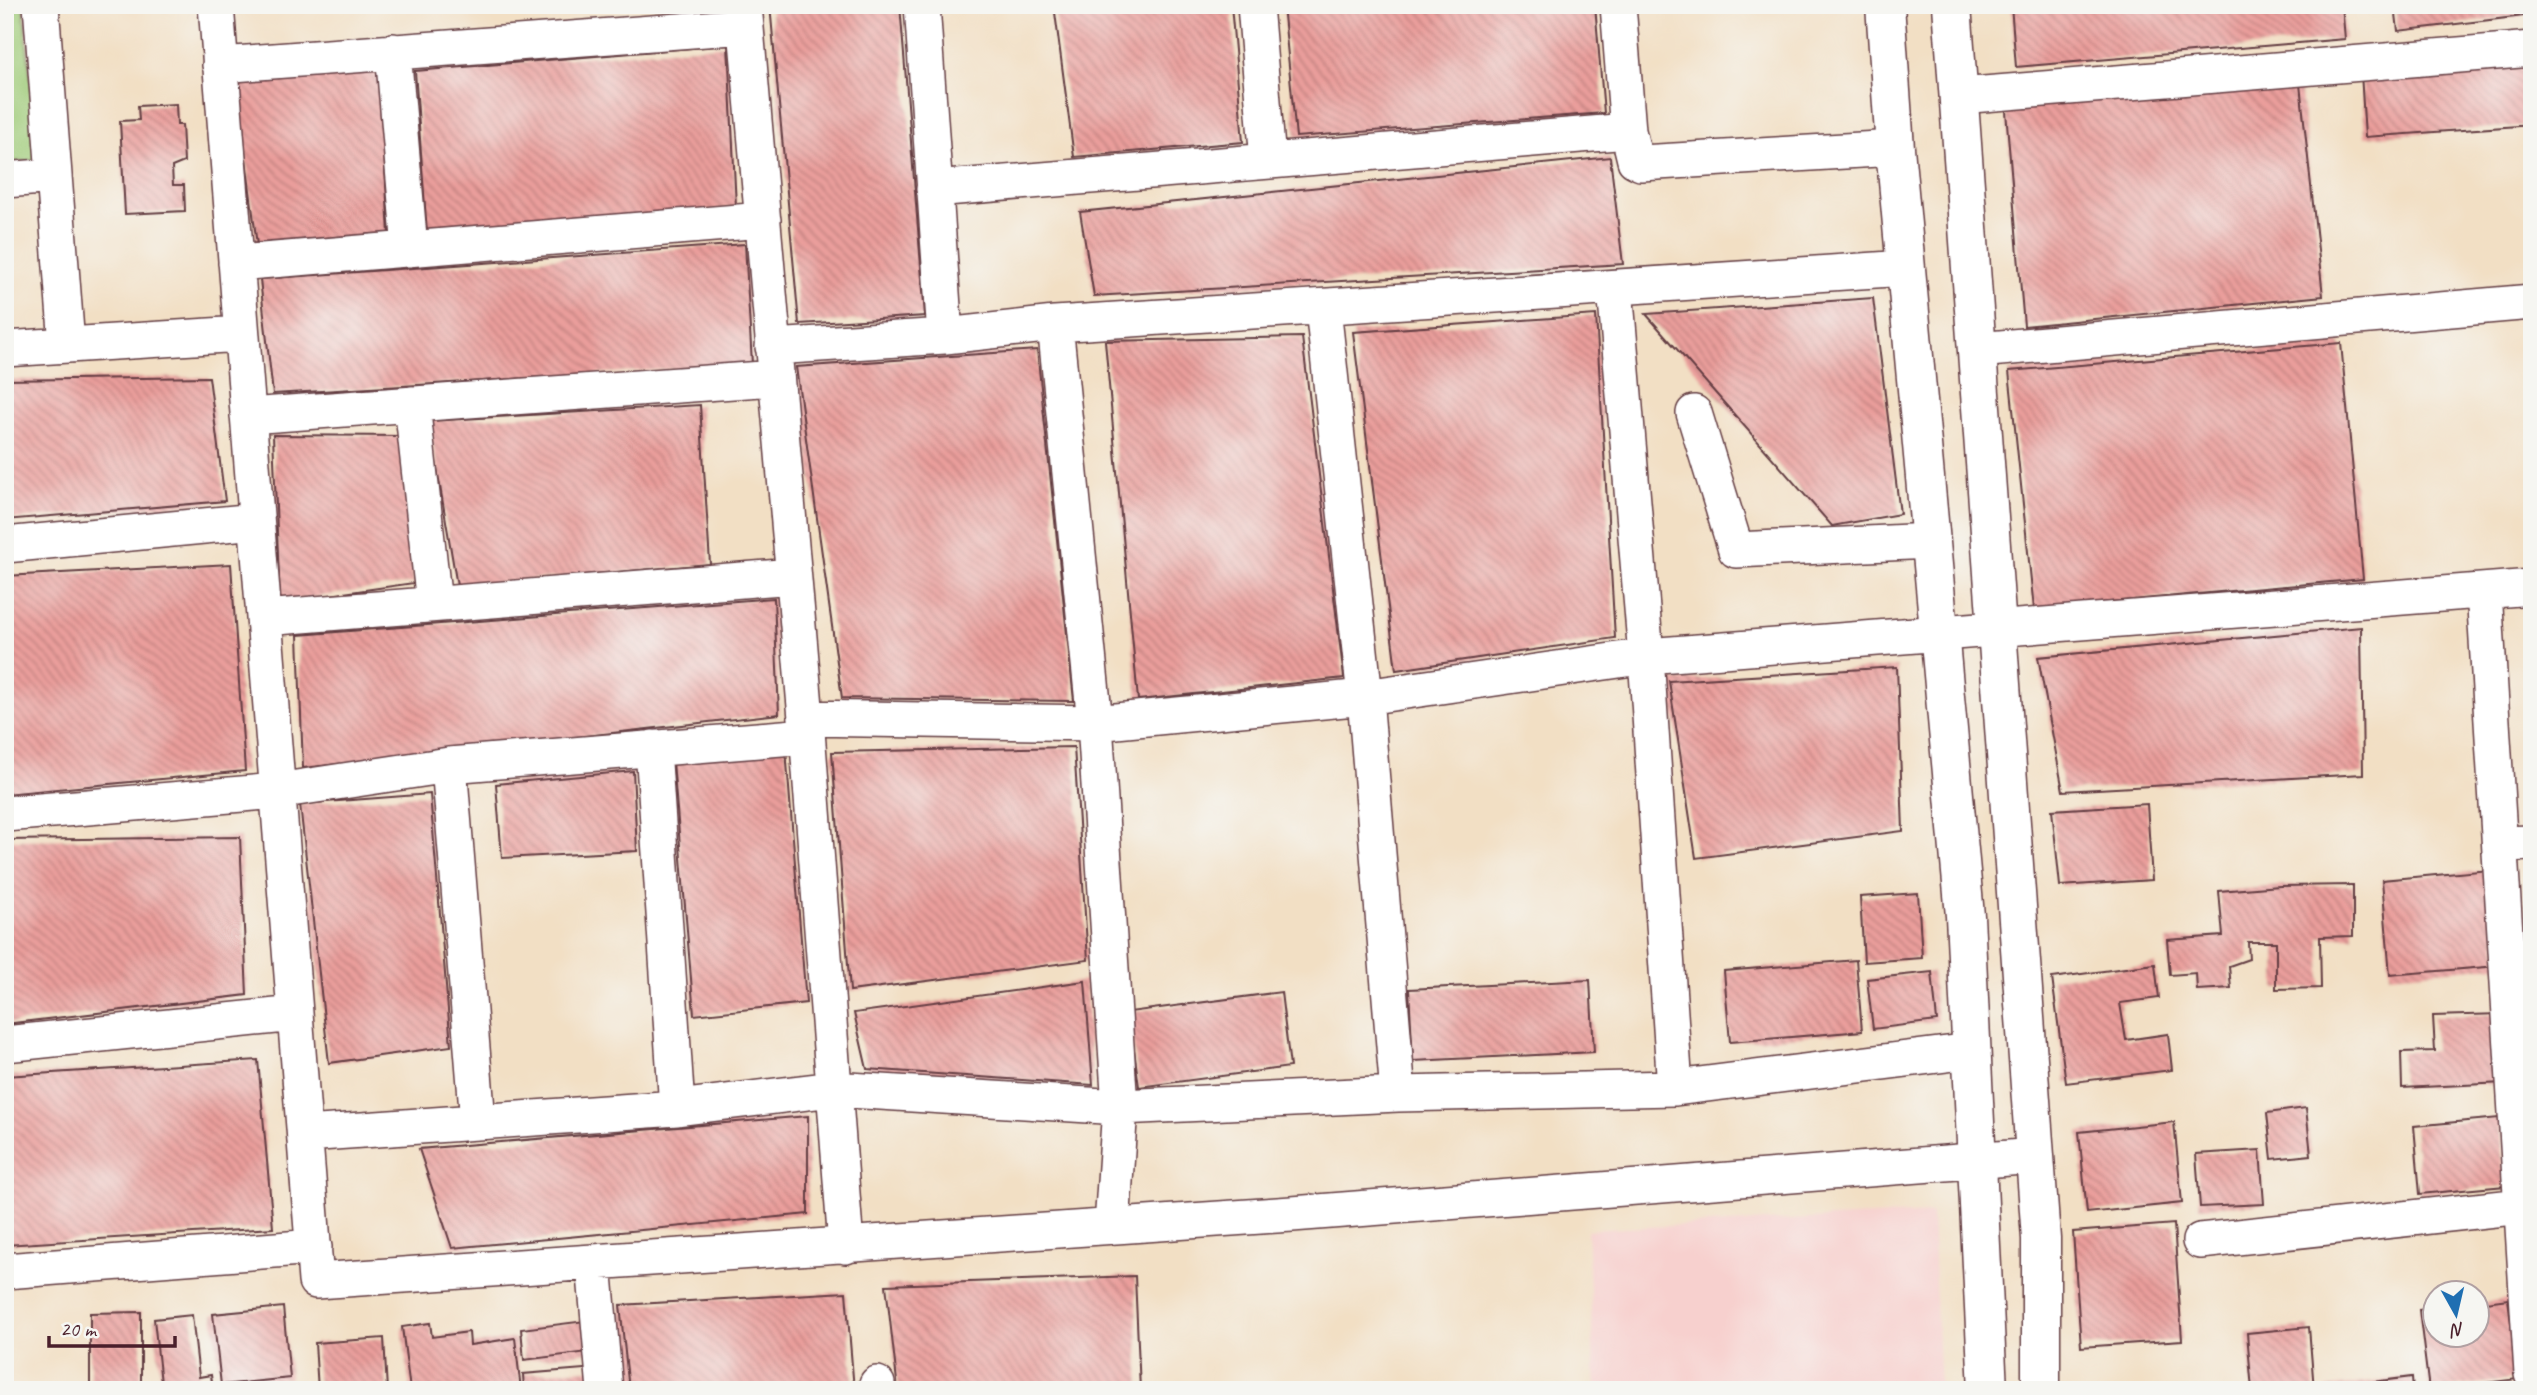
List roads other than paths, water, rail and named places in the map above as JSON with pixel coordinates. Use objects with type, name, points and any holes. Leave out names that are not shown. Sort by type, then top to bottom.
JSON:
[{"type":"street","points":[[41,5],[67,345]]},
{"type":"street","points":[[216,5],[316,1281],[846,1246],[2035,1156]]},
{"type":"street","points":[[922,5],[945,336]]},
{"type":"street","points":[[1255,5],[1269,161]]},
{"type":"street","points":[[1618,5],[1628,131],[1635,160],[1641,163],[1895,148]]},
{"type":"street","points":[[1885,5],[1895,148],[1965,916],[1988,1390]]},
{"type":"street","points":[[1952,5],[2041,1239],[2041,1390]]},
{"type":"street","points":[[220,65],[393,51],[745,16],[806,727],[846,1246]]},
{"type":"street","points":[[1959,96],[2532,49]]},
{"type":"street","points":[[393,51],[410,249]]},
{"type":"street","points":[[934,189],[1628,131]]},
{"type":"street","points":[[5,180],[54,176]]},
{"type":"street","points":[[236,263],[763,220]]},
{"type":"street","points":[[248,416],[412,404],[775,363],[945,336],[1055,324],[1906,268]]},
{"type":"street","points":[[1615,288],[1646,656],[1675,1088]]},
{"type":"street","points":[[1977,351],[2532,302]]},
{"type":"street","points":[[1323,308],[1365,697],[1398,1094]]},
{"type":"street","points":[[1055,324],[1096,723],[1120,1107],[1112,1226]]},
{"type":"street","points":[[5,349],[242,334]]},
{"type":"street","points":[[412,404],[434,604]]},
{"type":"street","points":[[1694,413],[1736,550],[1931,541]]},
{"type":"street","points":[[5,545],[257,521]]},
{"type":"street","points":[[264,618],[793,576]]},
{"type":"street","points":[[5,814],[277,791],[449,765],[653,748],[806,727],[1096,723],[1365,697],[1646,656],[2532,587]]},
{"type":"street","points":[[2484,591],[2516,843],[2522,1206],[2532,1374]]},
{"type":"street","points":[[653,748],[677,1108]]},
{"type":"street","points":[[449,765],[478,1122]]},
{"type":"street","points":[[5,1044],[295,1014]]},
{"type":"street","points":[[305,1134],[677,1108],[833,1089],[1120,1107],[1398,1094],[1675,1088],[1970,1051]]},
{"type":"street","points":[[2200,1241],[2522,1206]]},
{"type":"street","points":[[5,1271],[314,1247]]},
{"type":"street","points":[[594,1263],[606,1390]]}]
